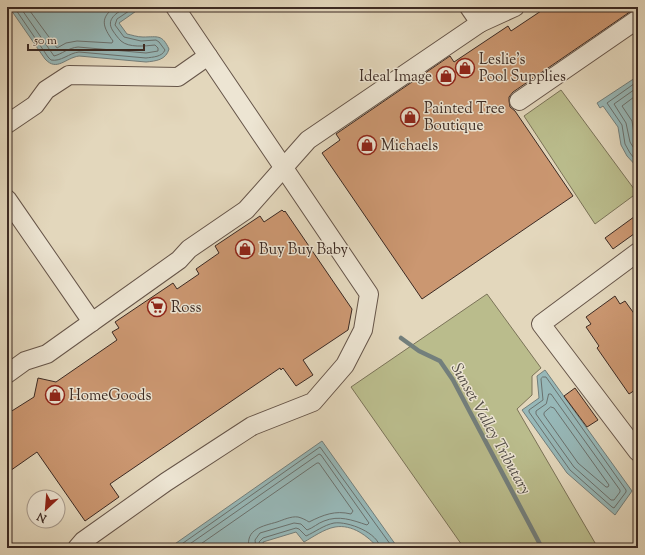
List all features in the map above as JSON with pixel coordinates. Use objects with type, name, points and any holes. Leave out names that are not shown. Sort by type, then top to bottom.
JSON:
[{"type":"lane","points":[[77,548],[83,541],[166,482],[252,426],[313,402],[345,365],[363,330],[369,294],[175,7]]},
{"type":"lane","points":[[469,7],[480,23]]},
{"type":"lane","points":[[7,374],[25,361],[47,354],[179,260],[189,249],[246,210],[308,140],[480,23],[515,7]]},
{"type":"lane","points":[[520,102],[638,19]]},
{"type":"lane","points":[[7,124],[35,105],[46,90],[69,75],[178,77],[208,56]]},
{"type":"lane","points":[[7,199],[92,322]]},
{"type":"lane","points":[[638,252],[541,324],[638,452]]},
{"type":"green space","points":[[561,90],[637,193],[595,224],[524,116]]},
{"type":"green space","points":[[487,294],[541,368],[532,376],[532,395],[517,409],[598,548],[464,548],[351,387]]},
{"type":"water","points":[[9,7],[142,7],[119,23],[127,34],[141,37],[159,37],[164,41],[169,49],[168,53],[163,58],[150,62],[79,56],[57,64],[49,63]]},
{"type":"water","points":[[638,76],[638,168],[627,156],[621,145],[618,127],[603,106],[600,108],[597,103]]},
{"type":"water","points":[[545,370],[632,491],[615,515],[567,473],[522,410],[539,398],[537,376]]},
{"type":"water","points":[[322,441],[398,548],[378,548],[364,535],[353,529],[347,527],[335,527],[327,529],[304,542],[296,532],[263,542],[265,548],[169,548]]},
{"type":"building","points":[[547,7],[637,7],[513,92],[509,97],[510,107],[515,111],[573,196],[422,299],[322,153],[340,140],[336,134],[450,56],[454,62],[508,26],[511,31]]},
{"type":"building","points":[[282,210],[284,212],[285,211],[352,309],[348,330],[303,360],[313,375],[296,386],[283,368],[281,370],[280,368],[110,484],[119,497],[85,521],[66,494],[66,489],[63,489],[37,452],[7,473],[7,414],[34,397],[38,378],[56,382],[117,340],[112,332],[119,328],[115,322],[173,283],[177,289],[199,274],[196,269],[219,253],[215,246],[260,216],[264,222]]},
{"type":"building","points":[[638,214],[638,231],[613,249],[605,238]]},
{"type":"building","points":[[615,296],[620,304],[625,301],[638,319],[638,388],[629,394],[597,348],[599,346],[586,327],[591,324],[586,317]]},
{"type":"building","points":[[575,388],[598,420],[587,427],[564,396]]},
{"type":"waterway","name":"Sunset Valley Tributary","points":[[401,338],[419,351],[440,361],[453,380],[542,548]]},
{"type":"place","name":"Leslie's Pool Supplies","points":[[465,68]]},
{"type":"place","name":"Ideal Image","points":[[446,76]]},
{"type":"place","name":"Painted Tree Boutique","points":[[410,117]]},
{"type":"place","name":"Michaels","points":[[367,145]]},
{"type":"place","name":"Buy Buy Baby","points":[[245,249]]},
{"type":"place","name":"Ross","points":[[157,307]]},
{"type":"place","name":"HomeGoods","points":[[55,395]]}]
